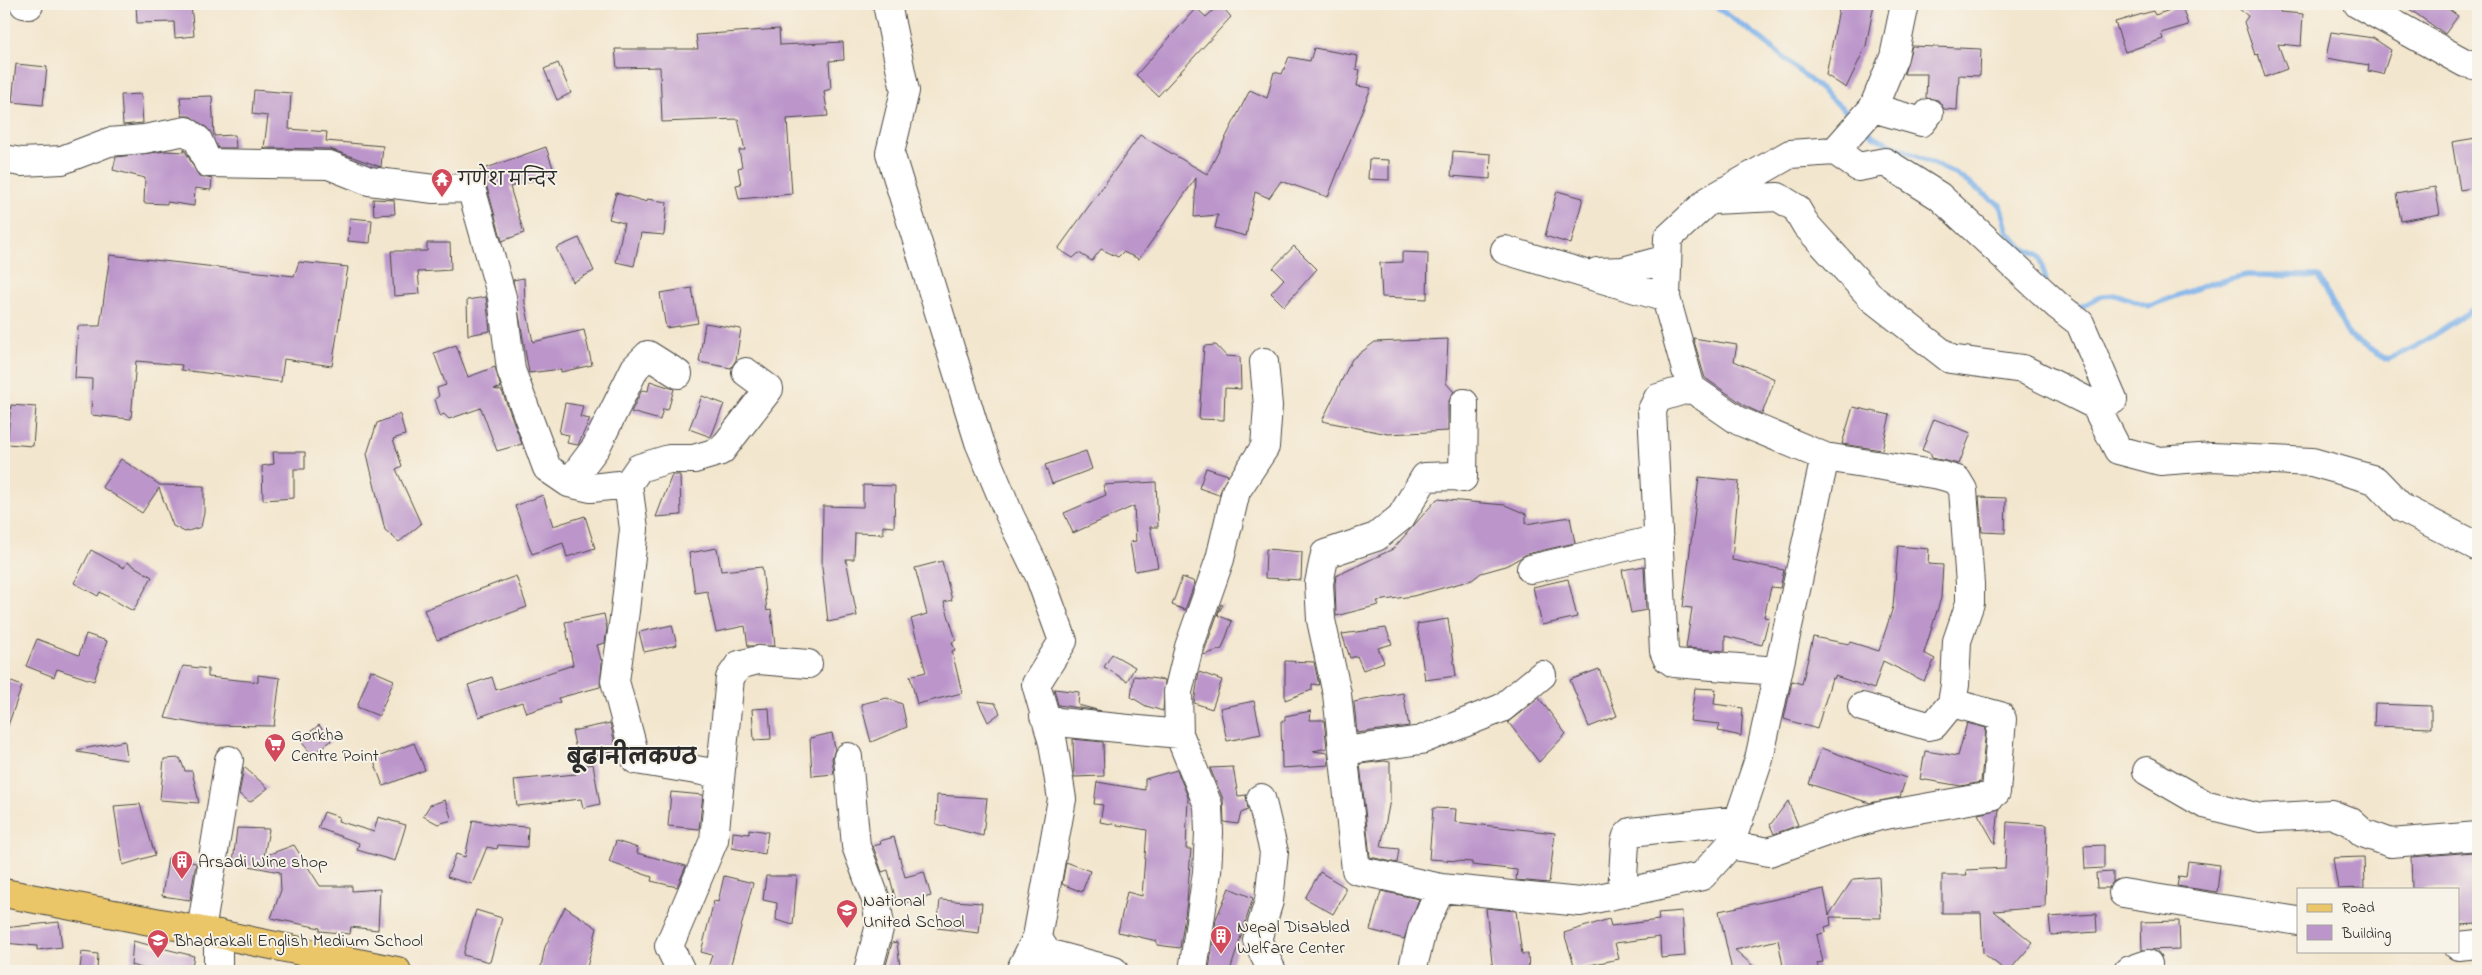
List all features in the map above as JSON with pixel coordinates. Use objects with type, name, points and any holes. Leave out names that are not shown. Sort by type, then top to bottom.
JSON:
[{"type":"main road","points":[[4,893],[210,932],[397,971]]},
{"type":"street","points":[[887,4],[905,91],[890,153],[979,442],[1010,516],[1039,575],[1063,641],[1036,684],[1044,716],[1054,743],[1062,799],[1037,937],[1020,971]]},
{"type":"street","points":[[1862,707],[1928,726],[1934,725],[1952,703],[1956,685],[1957,641],[1970,603],[1963,490],[1957,480],[1939,474],[1825,457],[1739,421],[1692,388],[1666,298],[1668,238],[1708,200],[1790,154],[1843,143],[1871,111],[1894,57],[1905,4]]},
{"type":"street","points":[[2358,4],[2465,63],[2478,66]]},
{"type":"street","points":[[1871,111],[1922,122],[1929,113]]},
{"type":"street","points":[[4,159],[21,162],[62,160],[109,142],[144,139],[186,131],[198,140],[208,163],[329,165],[368,181],[434,189],[471,188],[502,297],[511,370],[547,468],[569,483],[591,488],[628,484]]},
{"type":"street","points":[[1843,143],[1858,167],[1885,162],[1939,196],[2052,301],[2080,323],[2113,400]]},
{"type":"street","points":[[1708,200],[1778,197],[1796,208],[1806,225],[1872,299],[1950,359],[2023,369],[2095,405],[2118,450],[2160,462],[2212,457],[2312,462],[2375,480],[2402,508],[2478,547]]},
{"type":"street","points":[[1505,250],[1666,298]]},
{"type":"street","points":[[1583,274],[1623,271],[1667,259]]},
{"type":"street","points":[[569,483],[596,447],[635,368],[648,355],[678,374]]},
{"type":"street","points":[[1192,971],[1206,872],[1209,833],[1208,806],[1179,734],[1178,692],[1190,647],[1218,567],[1236,491],[1266,447],[1268,406],[1264,362]]},
{"type":"street","points":[[720,774],[636,760],[615,681],[634,529],[628,484],[639,468],[669,459],[694,459],[721,451],[769,388],[746,372]]},
{"type":"street","points":[[1692,388],[1658,398],[1652,410],[1664,651],[1667,658],[1674,663],[1778,670]]},
{"type":"street","points":[[1464,403],[1463,478],[1455,476],[1425,477],[1401,517],[1376,537],[1325,554],[1319,583],[1321,620],[1337,694],[1356,870],[1441,888],[1580,902],[1702,876],[1734,833],[1759,758],[1825,457]]},
{"type":"street","points":[[1531,569],[1659,539]]},
{"type":"street","points":[[681,971],[669,946],[714,840],[730,678],[739,665],[758,660],[808,664]]},
{"type":"street","points":[[1344,751],[1421,740],[1502,708],[1542,675]]},
{"type":"street","points":[[1622,893],[1626,836],[1631,832],[1734,833],[1769,852],[1831,830],[1880,816],[1991,796],[1996,792],[2002,719],[2000,716],[1952,703]]},
{"type":"street","points":[[1044,716],[1058,722],[1179,734]]},
{"type":"street","points":[[848,757],[856,846],[876,900],[880,925],[868,971]]},
{"type":"street","points":[[218,971],[210,932],[229,760]]},
{"type":"street","points":[[2147,771],[2204,804],[2260,818],[2331,814],[2352,822],[2363,833],[2391,843],[2478,836]]},
{"type":"street","points":[[1262,798],[1274,852],[1269,901],[1257,940],[1272,971]]},
{"type":"street","points":[[1412,971],[1422,930],[1441,888]]},
{"type":"street","points":[[2123,893],[2297,921]]},
{"type":"street","points":[[1037,937],[1047,952],[1114,971]]},
{"type":"street","points":[[2460,946],[2478,944]]},
{"type":"building","points":[[136,4],[191,4],[194,36],[175,38],[174,22],[137,23]]},
{"type":"building","points":[[1220,4],[1231,17],[1158,96],[1136,75],[1196,8],[1206,17]]},
{"type":"building","points":[[1840,4],[1874,4],[1866,46],[1846,88],[1826,75]]},
{"type":"building","points":[[2233,4],[2282,4],[2280,12],[2303,14],[2301,46],[2278,44],[2287,69],[2265,77],[2258,54],[2255,55],[2244,22],[2248,16]]},
{"type":"building","points":[[2402,4],[2441,4],[2458,16],[2445,34]]},
{"type":"building","points":[[2182,6],[2188,25],[2161,33],[2163,39],[2125,52],[2115,22],[2153,11],[2155,15]]},
{"type":"building","points":[[779,29],[780,45],[843,42],[844,60],[829,61],[831,89],[824,91],[828,116],[787,119],[792,194],[739,199],[736,185],[741,184],[738,168],[742,167],[739,150],[745,150],[738,119],[662,122],[660,67],[617,68],[615,49],[698,49],[696,35]]},
{"type":"building","points":[[2331,32],[2373,38],[2391,50],[2383,74],[2368,71],[2369,65],[2326,58]]},
{"type":"building","points":[[1912,46],[1981,49],[1980,76],[1959,75],[1957,110],[1944,109],[1938,100],[1926,98],[1927,74],[1904,74]]},
{"type":"building","points":[[1314,48],[1358,56],[1356,69],[1360,70],[1357,86],[1371,88],[1328,197],[1281,181],[1269,198],[1255,192],[1246,236],[1215,228],[1218,215],[1194,217],[1196,178],[1139,259],[1123,252],[1118,257],[1101,249],[1092,261],[1079,253],[1073,258],[1058,249],[1140,135],[1207,174],[1250,90],[1267,98],[1274,72],[1282,74],[1289,57],[1310,61]]},
{"type":"building","points":[[558,63],[571,93],[557,100],[544,69]]},
{"type":"building","points":[[16,64],[47,67],[43,105],[12,102]]},
{"type":"building","points":[[254,90],[291,93],[289,129],[327,132],[326,141],[383,146],[381,167],[330,149],[264,148],[268,116],[252,114]]},
{"type":"building","points":[[141,94],[143,123],[123,125],[121,95]]},
{"type":"building","points":[[212,96],[214,136],[235,135],[236,148],[218,148],[207,128],[190,116],[182,116],[180,97]]},
{"type":"building","points":[[2476,138],[2478,187],[2460,190],[2452,142]]},
{"type":"building","points":[[546,147],[555,174],[510,187],[524,233],[502,241],[486,184],[481,176],[481,170]]},
{"type":"building","points":[[184,149],[199,176],[212,179],[211,190],[195,188],[194,206],[167,202],[167,204],[144,203],[145,178],[113,170],[116,157],[166,151],[184,152]]},
{"type":"building","points":[[1453,151],[1491,154],[1490,179],[1451,176]]},
{"type":"building","points":[[1369,159],[1389,160],[1389,180],[1368,179]]},
{"type":"building","points":[[2435,187],[2440,214],[2401,221],[2396,194]]},
{"type":"building","points":[[1557,191],[1583,198],[1571,244],[1545,236]]},
{"type":"building","points":[[616,193],[647,202],[647,199],[667,202],[664,235],[641,233],[634,266],[616,262],[624,223],[609,219]]},
{"type":"building","points":[[373,199],[394,200],[395,214],[374,215]]},
{"type":"building","points":[[350,218],[372,220],[370,243],[348,241]]},
{"type":"building","points":[[579,238],[594,271],[573,282],[556,248]]},
{"type":"building","points":[[427,243],[450,243],[451,270],[418,272],[420,294],[394,296],[391,251],[427,251]]},
{"type":"building","points":[[1294,246],[1317,269],[1284,306],[1271,293],[1284,279],[1273,268]]},
{"type":"building","points":[[1402,252],[1428,253],[1427,299],[1382,297],[1380,263],[1402,262]]},
{"type":"building","points":[[110,255],[294,276],[299,262],[348,267],[332,366],[284,359],[281,382],[181,370],[182,365],[136,361],[131,419],[91,415],[92,379],[75,378],[78,326],[100,326]]},
{"type":"building","points":[[524,278],[525,303],[533,342],[584,330],[592,365],[561,372],[561,369],[529,373],[513,280]]},
{"type":"building","points":[[692,288],[698,323],[666,328],[660,293]]},
{"type":"building","points":[[486,297],[490,331],[468,335],[467,300]]},
{"type":"building","points":[[705,323],[741,329],[736,360],[731,368],[699,362]]},
{"type":"building","points":[[1693,338],[1737,345],[1734,361],[1775,379],[1762,414],[1747,407],[1705,378]]},
{"type":"building","points":[[1448,339],[1446,383],[1454,392],[1448,403],[1448,431],[1388,434],[1322,421],[1352,359],[1375,342]]},
{"type":"building","points":[[456,345],[468,377],[495,367],[501,388],[494,389],[502,391],[522,444],[497,451],[481,408],[449,419],[444,414],[440,416],[435,399],[439,396],[437,388],[446,385],[434,353]]},
{"type":"building","points":[[1216,345],[1226,356],[1240,357],[1241,389],[1225,388],[1224,420],[1199,419],[1204,346]]},
{"type":"building","points":[[650,381],[674,389],[668,410],[663,409],[660,420],[631,412],[642,390],[648,391]]},
{"type":"building","points":[[702,396],[724,404],[711,437],[689,429]]},
{"type":"building","points":[[565,403],[583,406],[580,417],[590,419],[578,445],[567,443],[569,435],[559,433]]},
{"type":"building","points":[[11,405],[36,407],[33,446],[7,444]]},
{"type":"building","points":[[1853,407],[1890,415],[1882,450],[1842,444]]},
{"type":"building","points":[[400,414],[405,435],[393,439],[402,466],[396,469],[421,524],[399,542],[385,530],[367,454],[377,423]]},
{"type":"building","points":[[1934,419],[1971,433],[1959,464],[1932,458],[1930,453],[1922,450]]},
{"type":"building","points":[[1086,451],[1092,469],[1052,484],[1045,465]]},
{"type":"building","points":[[273,452],[305,452],[305,469],[294,469],[294,498],[263,500],[262,466],[274,464]]},
{"type":"building","points":[[121,459],[160,485],[204,486],[204,513],[201,527],[185,532],[173,526],[159,488],[142,513],[102,487]]},
{"type":"building","points":[[1206,468],[1228,475],[1219,495],[1199,488]]},
{"type":"building","points":[[672,475],[680,475],[681,515],[656,517]]},
{"type":"building","points":[[1699,477],[1739,481],[1732,560],[1784,570],[1780,588],[1771,587],[1764,617],[1769,618],[1762,645],[1725,636],[1725,651],[1686,648],[1692,608],[1683,607]]},
{"type":"building","points":[[1156,482],[1158,527],[1150,527],[1158,567],[1135,571],[1130,542],[1136,541],[1134,506],[1073,533],[1064,513],[1106,495],[1103,485]]},
{"type":"building","points":[[863,485],[895,486],[894,527],[883,526],[883,534],[855,533],[854,559],[846,559],[857,616],[828,622],[822,567],[823,506],[863,507]]},
{"type":"building","points":[[543,495],[553,526],[585,516],[595,548],[567,557],[563,543],[532,554],[515,506]]},
{"type":"building","points":[[1979,497],[2006,498],[2005,533],[1982,532]]},
{"type":"building","points":[[1437,499],[1505,505],[1526,514],[1526,524],[1570,517],[1575,543],[1527,554],[1506,566],[1481,573],[1472,580],[1413,596],[1377,601],[1379,605],[1336,616],[1336,576],[1393,549]]},
{"type":"building","points":[[1898,546],[1929,549],[1928,564],[1943,565],[1941,598],[1924,653],[1935,659],[1924,681],[1883,661],[1874,689],[1835,676],[1834,679],[1832,678],[1817,729],[1784,719],[1792,681],[1802,684],[1813,637],[1849,644],[1850,642],[1879,651],[1893,607]]},
{"type":"building","points":[[717,548],[721,571],[762,567],[767,611],[771,610],[775,646],[748,646],[745,626],[716,632],[707,591],[695,593],[689,553]]},
{"type":"building","points":[[1266,549],[1302,552],[1301,580],[1265,578]]},
{"type":"building","points":[[91,550],[124,568],[127,562],[152,577],[133,611],[100,592],[98,596],[74,583]]},
{"type":"building","points":[[942,561],[952,600],[944,602],[956,640],[952,642],[955,650],[952,651],[962,693],[917,704],[910,676],[926,672],[911,619],[927,614],[915,568]]},
{"type":"building","points":[[1644,566],[1646,610],[1631,613],[1622,570]]},
{"type":"building","points":[[516,576],[527,607],[437,640],[424,610]]},
{"type":"building","points":[[1182,577],[1195,582],[1185,610],[1172,605]]},
{"type":"building","points":[[1568,579],[1577,617],[1542,625],[1533,587]]},
{"type":"building","points":[[604,614],[607,629],[605,643],[597,645],[602,663],[600,687],[558,698],[560,702],[526,713],[522,702],[479,717],[468,685],[492,677],[496,690],[573,665],[565,622]]},
{"type":"building","points":[[1217,615],[1232,621],[1222,649],[1203,655]]},
{"type":"building","points":[[1448,619],[1456,676],[1425,680],[1417,624]]},
{"type":"building","points":[[672,625],[677,645],[644,652],[639,632]]},
{"type":"building","points":[[1386,628],[1392,644],[1378,648],[1384,662],[1363,670],[1357,656],[1350,658],[1342,634]]},
{"type":"building","points":[[86,634],[107,641],[94,681],[57,669],[54,677],[26,666],[37,639],[79,655]]},
{"type":"building","points":[[1112,654],[1135,667],[1127,681],[1104,667]]},
{"type":"building","points":[[1285,661],[1314,662],[1319,685],[1312,684],[1312,690],[1285,700]]},
{"type":"building","points":[[183,666],[208,669],[208,677],[258,682],[258,675],[280,678],[274,726],[203,725],[165,718]]},
{"type":"building","points":[[1599,669],[1617,716],[1589,727],[1570,680]]},
{"type":"building","points":[[371,670],[394,680],[379,716],[357,707]]},
{"type":"building","points":[[1199,672],[1222,680],[1212,709],[1194,703]]},
{"type":"building","points":[[1134,676],[1165,680],[1163,711],[1146,706],[1131,697]]},
{"type":"building","points":[[4,679],[22,686],[6,731],[4,730]]},
{"type":"building","points":[[1695,688],[1716,689],[1714,704],[1743,708],[1741,736],[1718,731],[1720,724],[1690,721]]},
{"type":"building","points":[[1054,689],[1079,692],[1078,705],[1101,711],[1058,705]]},
{"type":"building","points":[[1403,693],[1409,726],[1357,733],[1354,702]]},
{"type":"building","points":[[887,698],[902,704],[907,727],[871,742],[861,704]]},
{"type":"building","points":[[1539,698],[1566,734],[1539,762],[1508,722]]},
{"type":"building","points":[[978,701],[995,703],[1000,713],[988,722]]},
{"type":"building","points":[[1254,701],[1261,734],[1227,741],[1220,708]]},
{"type":"building","points":[[2375,704],[2431,706],[2431,728],[2374,726]]},
{"type":"building","points":[[769,708],[771,739],[754,740],[752,709]]},
{"type":"building","points":[[1311,711],[1310,720],[1324,720],[1327,748],[1313,751],[1328,753],[1329,765],[1282,768],[1281,721],[1285,721],[1285,716]]},
{"type":"building","points":[[610,723],[617,751],[578,759],[572,731]]},
{"type":"building","points":[[1967,723],[1986,728],[1981,782],[1961,786],[1920,779],[1925,751],[1958,756]]},
{"type":"building","points":[[319,725],[331,741],[312,755],[300,740]]},
{"type":"building","points":[[832,733],[835,749],[832,758],[834,774],[812,776],[810,738]]},
{"type":"building","points":[[1073,739],[1103,742],[1104,776],[1074,777]]},
{"type":"building","points":[[125,741],[127,760],[77,752],[77,750]]},
{"type":"building","points":[[414,743],[425,770],[383,786],[373,759]]},
{"type":"building","points":[[1821,748],[1906,778],[1900,797],[1870,803],[1809,784]]},
{"type":"building","points":[[180,758],[185,771],[192,771],[199,803],[160,800],[164,759]]},
{"type":"building","points":[[1390,762],[1390,800],[1381,847],[1399,849],[1397,863],[1370,857],[1360,764]]},
{"type":"building","points":[[593,764],[600,804],[583,808],[581,799],[517,806],[514,780],[576,774],[575,767]]},
{"type":"building","points":[[244,767],[268,788],[250,802],[239,794]]},
{"type":"building","points":[[1233,767],[1238,796],[1246,795],[1248,810],[1241,813],[1238,824],[1224,822],[1223,799],[1210,768]]},
{"type":"building","points":[[1177,770],[1188,797],[1186,849],[1191,849],[1187,902],[1180,948],[1157,945],[1157,941],[1118,932],[1127,892],[1142,896],[1147,830],[1100,822],[1103,805],[1094,804],[1097,782],[1145,790],[1145,779]]},
{"type":"building","points":[[671,792],[703,795],[699,829],[668,826]]},
{"type":"building","points":[[937,795],[987,798],[983,836],[936,824]]},
{"type":"building","points":[[445,800],[452,820],[438,824],[423,816],[430,805]]},
{"type":"building","points":[[1788,801],[1798,825],[1774,834],[1770,825]]},
{"type":"building","points":[[140,804],[155,855],[123,865],[114,806]]},
{"type":"building","points":[[1433,808],[1456,809],[1455,822],[1555,833],[1549,883],[1516,880],[1517,870],[1472,865],[1472,862],[1429,859]]},
{"type":"building","points":[[1999,809],[1995,844],[1978,814]]},
{"type":"building","points":[[324,812],[339,817],[338,821],[374,832],[378,817],[406,825],[395,861],[357,850],[359,843],[318,828]]},
{"type":"building","points":[[473,820],[497,825],[528,827],[527,847],[498,845],[497,849],[487,847],[472,884],[447,877],[456,854],[465,857]]},
{"type":"building","points":[[2007,822],[2047,825],[2045,907],[1994,911],[2033,943],[2009,971],[2006,971],[1983,953],[1981,913],[1942,913],[1942,875],[1967,875],[1966,870],[2005,868]]},
{"type":"building","points":[[237,828],[269,829],[264,856],[294,845],[320,886],[352,886],[352,891],[380,889],[378,930],[351,927],[350,934],[320,931],[320,928],[271,918],[281,890],[280,872],[233,863]]},
{"type":"building","points":[[749,829],[768,832],[765,854],[732,848],[733,832],[749,834]]},
{"type":"building","points":[[894,837],[905,877],[924,872],[931,896],[897,905],[888,870],[882,872],[873,846],[881,844],[880,841]]},
{"type":"building","points":[[616,841],[638,848],[637,853],[686,866],[677,887],[651,881],[652,877],[609,862]]},
{"type":"building","points":[[2104,845],[2104,868],[2085,869],[2084,846]]},
{"type":"building","points":[[2478,852],[2478,924],[2460,925],[2460,888],[2412,888],[2411,857]]},
{"type":"building","points":[[2364,857],[2365,888],[2338,888],[2333,858]]},
{"type":"building","name":"Arsadi Wine shop","points":[[168,858],[196,863],[190,900],[162,896]]},
{"type":"building","points":[[2188,861],[2220,865],[2217,892],[2177,886],[2179,876],[2186,877]]},
{"type":"building","points":[[1066,862],[1090,871],[1082,892],[1062,884]]},
{"type":"building","points":[[1320,872],[1345,887],[1345,893],[1333,914],[1305,898]]},
{"type":"building","points":[[2113,872],[2113,882],[2109,888],[2097,888],[2096,873]]},
{"type":"building","points":[[724,876],[753,883],[729,971],[707,971],[712,955],[701,952],[714,901],[718,902]]},
{"type":"building","points":[[766,876],[797,876],[793,925],[776,920],[777,903],[763,900]]},
{"type":"building","points":[[1879,877],[1881,918],[1830,917],[1831,925],[1825,927],[1826,932],[1817,935],[1823,962],[1817,963],[1819,971],[1784,971],[1778,940],[1735,950],[1759,971],[1732,971],[1719,911],[1824,889],[1829,915],[1853,879]]},
{"type":"building","points":[[1229,888],[1253,898],[1230,971],[1213,971],[1209,970],[1216,919]]},
{"type":"building","points":[[1381,891],[1419,899],[1404,939],[1370,930]]},
{"type":"building","points":[[940,900],[982,903],[979,933],[937,928]]},
{"type":"building","points":[[565,907],[597,928],[586,971],[540,971],[545,947]]},
{"type":"building","points":[[1486,908],[1516,911],[1522,954],[1528,954],[1529,971],[1493,971]]},
{"type":"building","points":[[476,910],[502,918],[490,962],[463,955]]},
{"type":"building","points":[[1682,911],[1685,956],[1661,958],[1660,937],[1615,943],[1619,959],[1575,968],[1564,933],[1609,919],[1611,926],[1659,920],[1658,913]]},
{"type":"building","points":[[2096,914],[2097,932],[2051,935],[2049,917]]},
{"type":"building","points":[[2179,921],[2180,949],[2142,950],[2141,922]]},
{"type":"building","points":[[59,922],[62,947],[37,950],[37,946],[4,943],[4,928]]},
{"type":"building","points":[[133,941],[194,956],[191,971],[152,971],[131,965]]},
{"type":"building","points":[[897,942],[900,967],[885,969],[892,943]]},
{"type":"building","points":[[82,952],[98,954],[97,970],[80,968]]},
{"type":"waterway","points":[[1712,4],[1763,40],[1854,118]]},
{"type":"waterway","points":[[1864,128],[1875,137],[1954,173],[2000,205],[2008,233],[2023,248],[2039,256],[2046,280]]},
{"type":"waterway","points":[[2076,305],[2079,308],[2102,296],[2118,295],[2149,306],[2209,284],[2247,275],[2319,276],[2348,335],[2388,359],[2415,347],[2478,306]]},
{"type":"place","name":"गणेश मन्दिर","points":[[442,198]]},
{"type":"place","name":"Gorkha Centre Point","points":[[275,763]]},
{"type":"place","name":"Arsadi Wine shop","points":[[182,880]]},
{"type":"place","name":"National United School","points":[[847,929]]},
{"type":"place","name":"Nepal Disabled Welfare Center","points":[[1221,955]]},
{"type":"place","name":"Bhadrakali English Medium School","points":[[158,959]]},
{"type":"district","name":"बूढानीलकण्ठ","points":[[632,756]]}]
